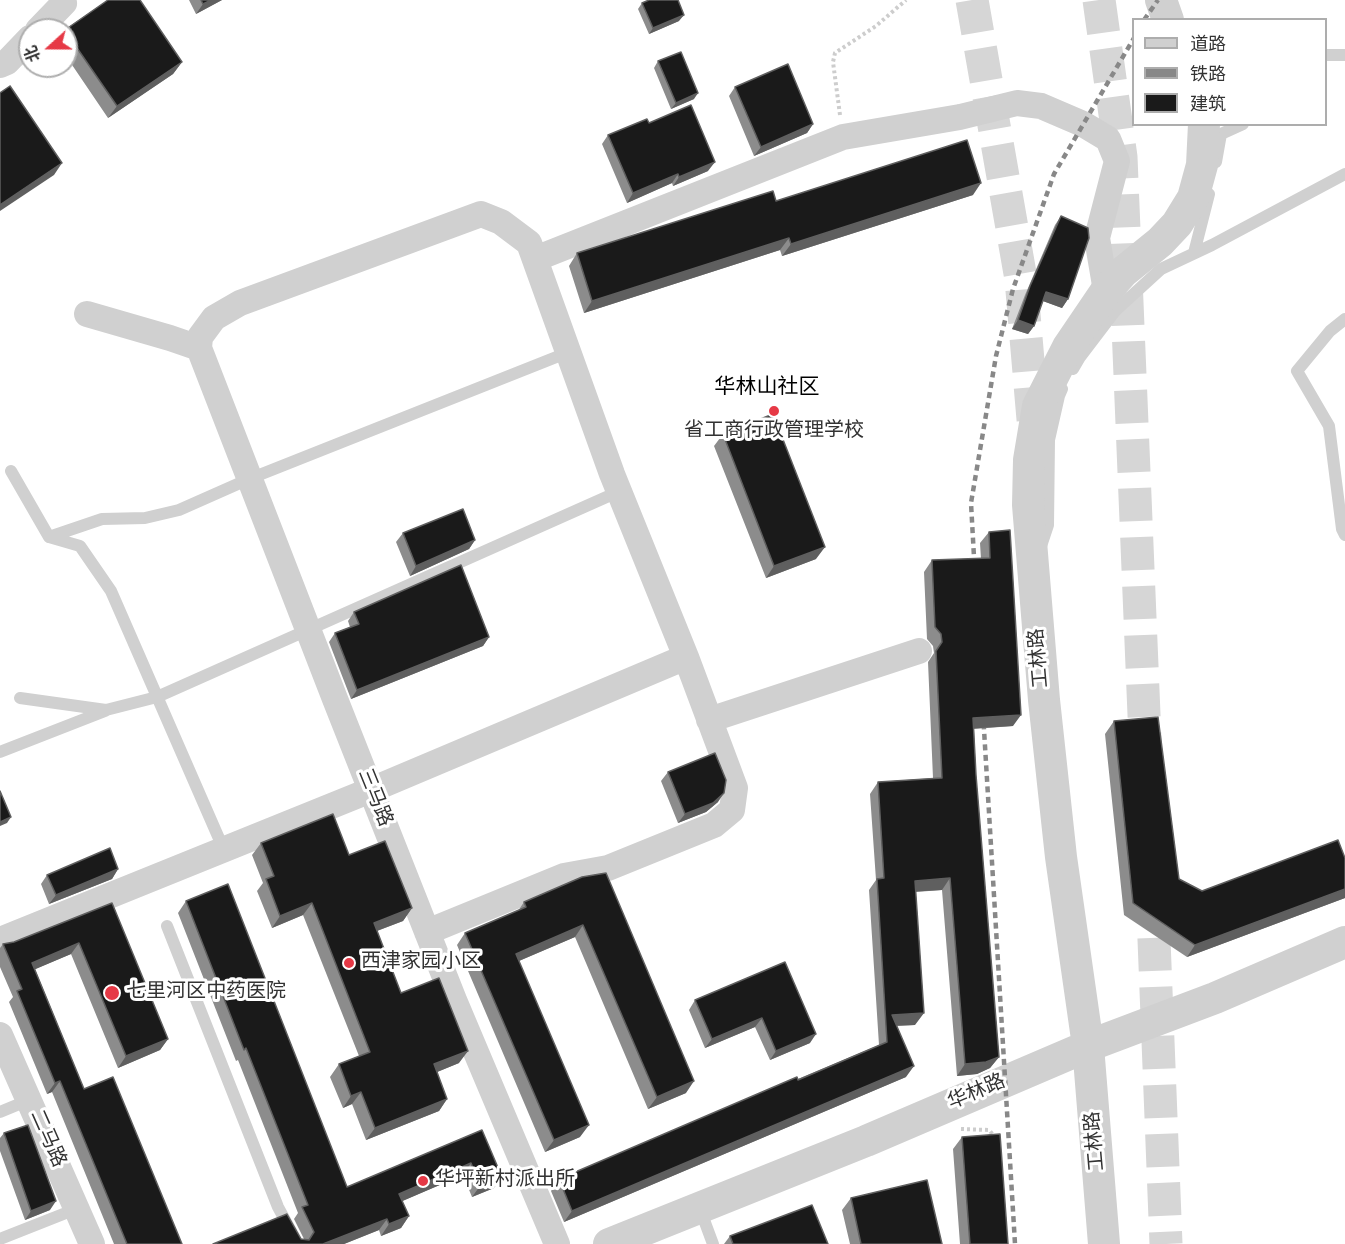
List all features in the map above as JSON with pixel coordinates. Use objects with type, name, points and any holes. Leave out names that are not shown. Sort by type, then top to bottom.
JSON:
[{"type":"street","points":[[1161,0],[1167,18]]},
{"type":"street","points":[[49,18],[64,1]]},
{"type":"street","points":[[0,65],[7,62],[18,51]]},
{"type":"street","points":[[535,259],[843,137],[960,117],[1017,103],[1041,106],[1083,124],[1108,139],[1118,161],[1097,238],[1106,291]]},
{"type":"street","name":"工林路","points":[[1104,1244],[1088,1046],[1060,856],[1044,700],[1028,505],[1029,460],[1038,406],[1068,347],[1106,291],[1177,224],[1193,198],[1214,128]]},
{"type":"street","points":[[87,314],[199,348],[200,337],[214,318],[240,303],[481,214],[501,222],[529,243],[620,491],[735,788],[732,810],[714,825],[608,868],[564,876],[427,932]]},
{"type":"street","name":"三马路","points":[[199,348],[427,932],[557,1244]]},
{"type":"street","points":[[709,720],[919,651]]},
{"type":"street","points":[[0,940],[371,790],[686,657]]},
{"type":"street","name":"华林路","points":[[609,1244],[1088,1046],[1215,998],[1345,942]]},
{"type":"street","name":"二马路","points":[[0,1035],[92,1244]]},
{"type":"lane","points":[[1327,55],[1345,55]]},
{"type":"lane","points":[[1194,254],[1214,176],[1214,128]]},
{"type":"lane","points":[[1033,570],[1048,525],[1049,440],[1059,396],[1080,357],[1115,311],[1161,269],[1194,254],[1345,174]]},
{"type":"lane","points":[[1345,319],[1330,331],[1297,371],[1329,426],[1342,529],[1345,535]]},
{"type":"lane","points":[[49,537],[102,519],[146,518],[179,510],[249,478],[569,352]]},
{"type":"lane","points":[[12,471],[49,537],[80,546],[111,591],[224,850]]},
{"type":"lane","points":[[0,752],[106,710],[158,698],[620,491]]},
{"type":"lane","points":[[20,698],[106,710]]},
{"type":"lane","points":[[167,926],[278,1207],[298,1244]]},
{"type":"lane","points":[[0,1112],[29,1100]]},
{"type":"lane","points":[[699,1208],[713,1244]]},
{"type":"lane","points":[[0,1239],[76,1209]]},
{"type":"path","points":[[843,137],[833,62],[836,53],[876,26],[906,0]]},
{"type":"path","points":[[989,1130],[1000,1142]]},
{"type":"building","points":[[108,0],[140,0],[182,62],[117,106],[78,49],[78,21]]},
{"type":"building","points":[[649,0],[678,0],[684,15],[653,28],[642,3]]},
{"type":"building","points":[[681,52],[698,93],[676,103],[658,61]]},
{"type":"building","points":[[788,64],[813,124],[761,147],[735,87]]},
{"type":"building","points":[[10,86],[62,163],[0,205],[0,93]]},
{"type":"building","points":[[691,105],[715,162],[679,177],[678,174],[633,193],[608,135],[647,119],[649,123]]},
{"type":"building","points":[[967,140],[981,183],[791,244],[789,238],[592,301],[577,253],[773,191],[776,201]]},
{"type":"building","points":[[1061,216],[1088,228],[1089,238],[1068,299],[1046,292],[1034,326],[1018,320],[1030,286]]},
{"type":"building","points":[[773,414],[825,547],[774,566],[723,434]]},
{"type":"building","points":[[463,509],[475,540],[416,566],[403,533]]},
{"type":"building","points":[[1010,530],[1021,715],[973,718],[999,1057],[986,1062],[965,1064],[950,878],[915,881],[924,1013],[892,1015],[914,1066],[572,1211],[559,1179],[797,1077],[798,1080],[887,1042],[877,879],[884,878],[878,782],[942,778],[936,651],[942,642],[941,634],[935,627],[932,560],[990,558],[989,532]]},
{"type":"building","points":[[461,565],[489,637],[357,690],[335,633],[359,624],[354,612]]},
{"type":"building","points":[[1158,717],[1179,879],[1202,891],[1338,840],[1345,858],[1345,889],[1195,945],[1133,903],[1114,721]]},
{"type":"building","points":[[715,753],[726,780],[724,793],[713,803],[685,814],[668,772]]},
{"type":"building","points":[[0,791],[11,817],[0,822]]},
{"type":"building","name":"西津家园小区","points":[[333,814],[349,855],[385,841],[412,908],[374,923],[401,993],[439,978],[468,1051],[434,1064],[447,1099],[375,1128],[361,1092],[351,1096],[339,1064],[370,1052],[312,903],[280,916],[266,879],[274,876],[261,843]]},
{"type":"building","points":[[110,848],[118,869],[56,895],[47,875]]},
{"type":"building","points":[[606,873],[694,1081],[657,1097],[583,925],[516,954],[589,1125],[554,1140],[465,933],[526,907],[524,902],[582,877]]},
{"type":"building","points":[[228,884],[347,1187],[482,1130],[502,1177],[480,1186],[471,1163],[399,1194],[409,1216],[389,1224],[387,1219],[323,1244],[213,1244],[287,1214],[301,1239],[309,1240],[314,1232],[302,1207],[308,1205],[186,901]]},
{"type":"building","points":[[112,903],[168,1039],[126,1056],[79,943],[32,963],[84,1089],[113,1077],[182,1244],[127,1244],[60,1081],[55,1083],[17,991],[22,989],[3,944],[14,942]]},
{"type":"building","points":[[785,962],[816,1034],[776,1051],[762,1018],[712,1039],[695,1000]]},
{"type":"building","points":[[28,1125],[56,1201],[31,1211],[4,1133]]},
{"type":"building","points":[[1000,1134],[1008,1244],[970,1244],[962,1137]]},
{"type":"building","points":[[927,1180],[942,1244],[861,1244],[851,1198]]},
{"type":"building","points":[[812,1205],[828,1244],[733,1244],[730,1236]]},
{"type":"tunnel","points":[[972,0],[1021,279],[1034,431]]},
{"type":"tunnel","points":[[1099,0],[1121,157],[1146,763]]},
{"type":"tunnel","points":[[1152,889],[1166,1244]]},
{"type":"railway","points":[[1145,18],[1158,0]]},
{"type":"railway","points":[[975,575],[971,503],[996,356],[1013,289],[1054,174],[1132,41]]},
{"type":"railway","points":[[983,713],[1015,1244]]},
{"type":"place","name":"省工商行政管理学校","points":[[774,411]]},
{"type":"place","name":"西津家园小区","points":[[349,963]]},
{"type":"place","name":"七里河区中药医院","points":[[112,993]]},
{"type":"place","name":"华坪新村派出所","points":[[423,1181]]},
{"type":"district","name":"华林山社区","points":[[767,388]]}]
